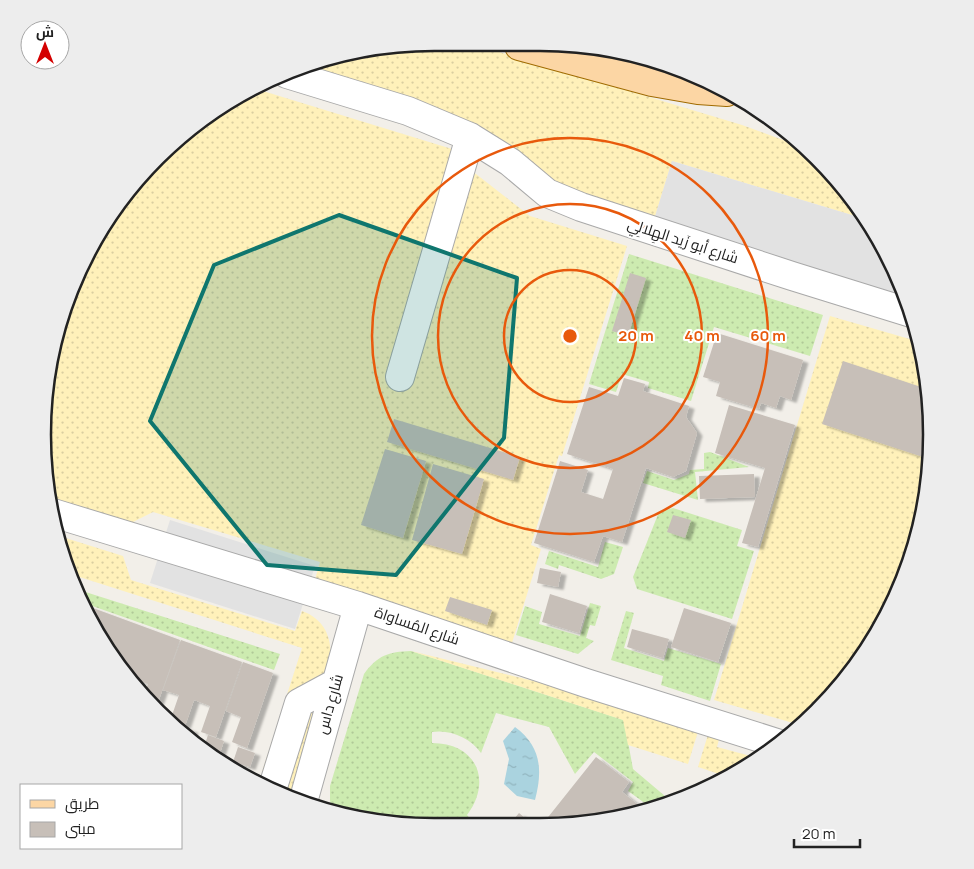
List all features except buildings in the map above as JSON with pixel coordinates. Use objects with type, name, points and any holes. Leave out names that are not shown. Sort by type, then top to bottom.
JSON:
[{"type":"main road","points":[[537,51],[652,82],[708,91]]},
{"type":"street","name":"شارع أبو زَيد الهِلالِي","points":[[297,77],[408,111],[470,137],[510,162],[548,193],[581,207],[902,310]]},
{"type":"street","points":[[400,377],[470,137]]},
{"type":"street","name":"شارع المُساواة","points":[[60,515],[358,606],[586,683],[770,741]]},
{"type":"street","name":"شارع داس","points":[[305,795],[358,606]]},
{"type":"street","points":[[274,782],[299,703],[336,683]]},
{"type":"highlighted area","points":[[339,215],[517,278],[504,438],[396,575],[267,565],[150,421],[214,265]]},
{"type":"green space","points":[[629,254],[823,315],[810,356],[714,327],[691,401],[648,388],[649,382],[622,374],[616,392],[589,384]]},
{"type":"green space","points":[[710,452],[749,467],[695,472],[698,500],[643,483],[647,471],[674,480],[689,474],[690,470],[704,469],[704,453]]},
{"type":"green space","points":[[673,508],[742,530],[737,546],[754,551],[732,619],[637,589],[633,577],[659,512]]},
{"type":"green space","points":[[605,542],[623,547],[614,574],[601,579],[559,565],[558,569],[545,564],[549,551],[598,567]]},
{"type":"green space","points":[[85,592],[280,654],[274,670],[92,606]]},
{"type":"green space","points":[[590,603],[601,606],[595,626],[590,625],[586,638],[594,641],[578,654],[516,635],[525,606],[542,612],[539,624],[580,636]]},
{"type":"green space","points":[[626,611],[634,613],[624,648],[664,661],[668,648],[721,664],[710,701],[661,685],[663,676],[611,660]]},
{"type":"green space","points":[[411,651],[624,720],[633,769],[665,796],[645,803],[628,791],[633,782],[594,752],[575,774],[549,727],[496,713],[481,753],[472,743],[453,733],[432,732],[432,743],[460,749],[476,766],[479,777],[479,789],[475,802],[467,815],[470,818],[409,817],[331,804],[330,786],[364,674],[379,659],[396,652]]},
{"type":"sand","points":[[434,51],[496,51],[742,125],[786,141],[828,182],[854,216],[672,161],[653,223],[583,202],[304,74],[335,64],[384,55]]},
{"type":"sand","points":[[264,91],[452,149],[456,153],[458,160],[530,216],[627,246],[562,456],[559,455],[531,545],[541,549],[511,646],[314,583],[320,562],[153,512],[129,524],[58,503],[52,460],[51,434],[55,384],[64,335],[80,288],[91,265],[130,201],[182,146],[201,130],[243,103]]},
{"type":"sand","points":[[830,316],[911,339],[922,409],[922,460],[919,485],[910,534],[902,558],[894,581],[871,626],[844,668],[792,723],[714,700]]},
{"type":"sand","points":[[65,538],[123,556],[131,580],[295,631],[302,611],[319,621],[328,636],[330,645],[327,673],[267,772],[262,772],[302,648],[79,577]]},
{"type":"sand","points":[[411,651],[701,722],[688,764],[628,745],[623,720]]},
{"type":"sand","points":[[304,709],[317,709],[294,791],[280,785]]},
{"type":"sand","points":[[711,725],[722,728],[717,747],[748,755],[717,773],[698,767]]},
{"type":"shaded area","points":[[672,161],[854,216],[883,265],[897,297],[653,223]]},
{"type":"shaded area","points":[[170,520],[315,566],[295,629],[150,583]]},
{"type":"water","points":[[515,727],[530,742],[538,759],[539,779],[535,800],[517,796],[504,784],[509,759],[503,741]]}]
